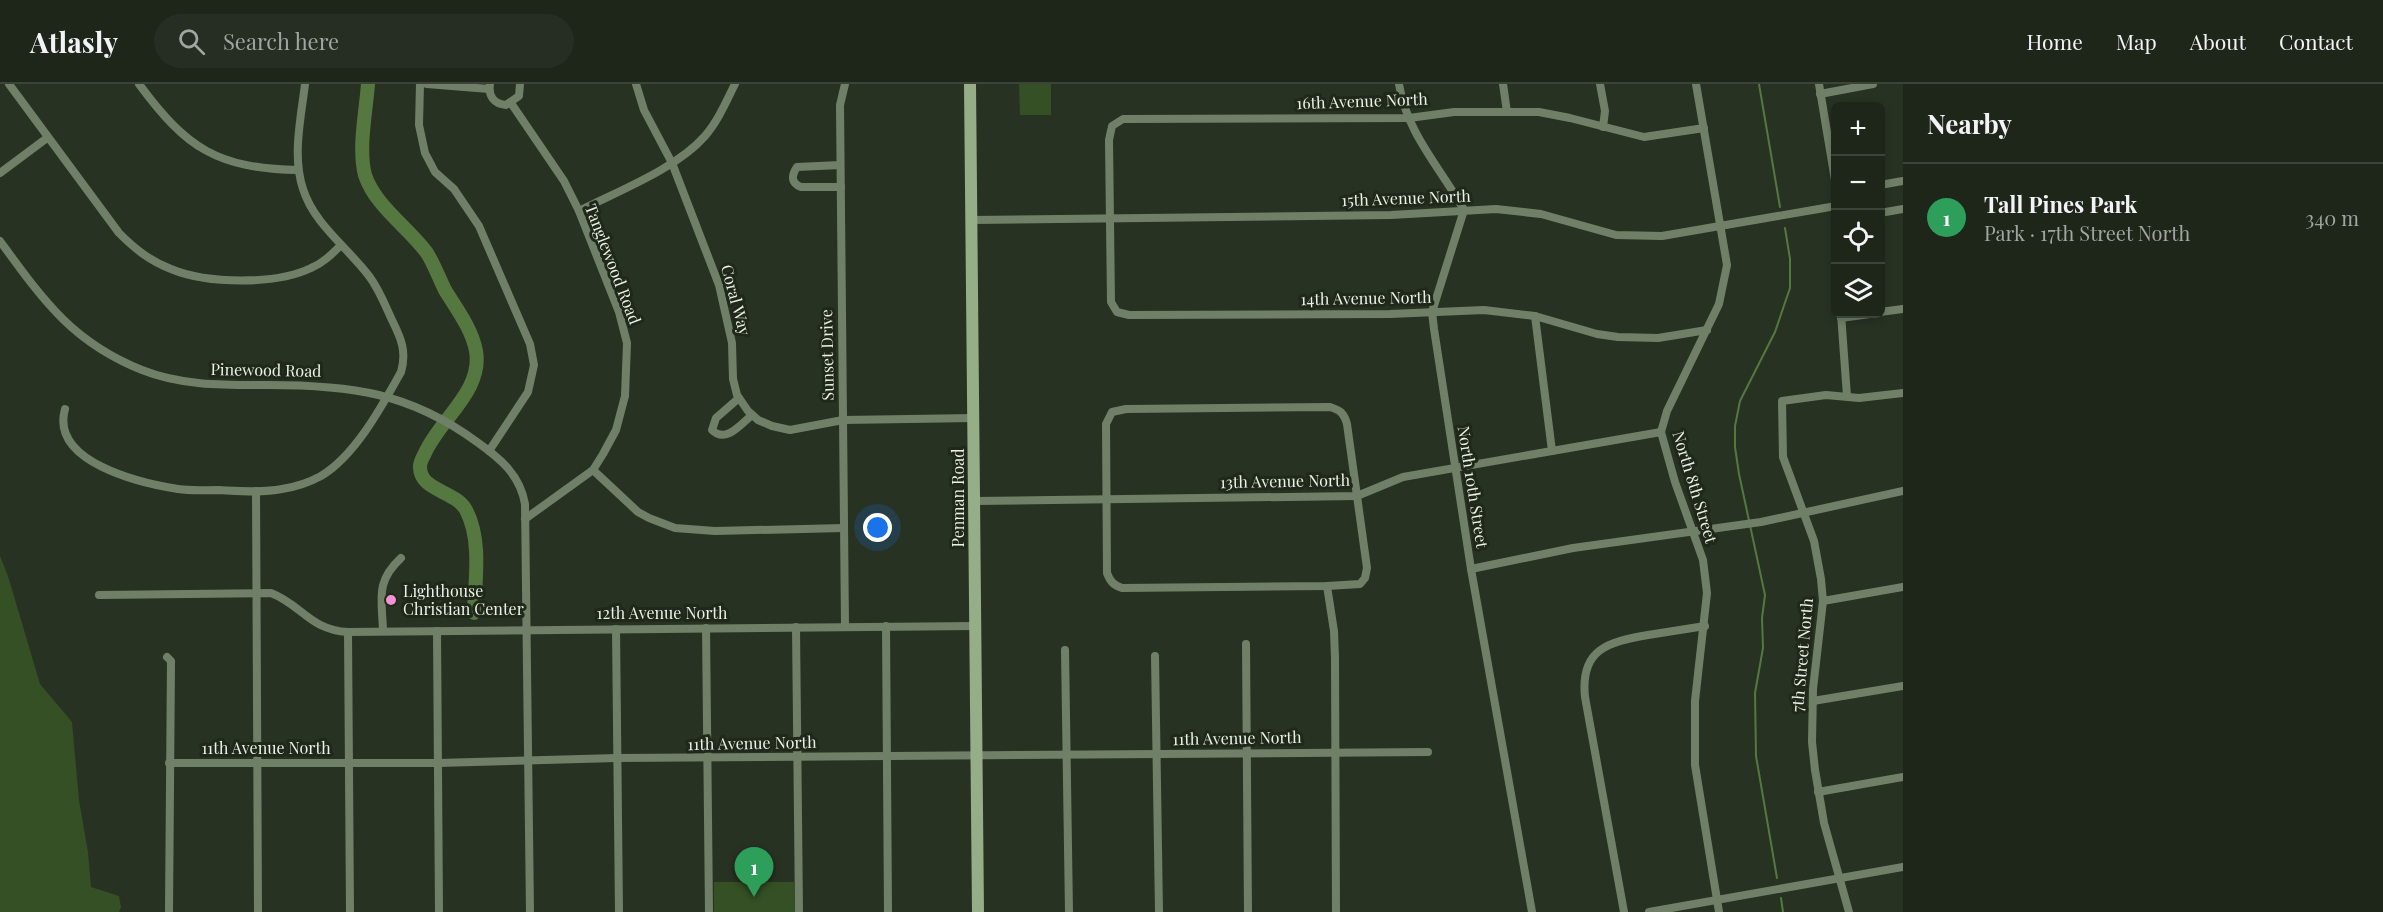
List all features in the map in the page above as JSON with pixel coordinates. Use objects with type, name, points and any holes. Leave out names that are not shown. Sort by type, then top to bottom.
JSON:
[{"type":"street","points":[[9,84],[119,233],[139,252],[170,269],[186,275],[208,278],[265,279],[289,276],[313,267],[340,246]]},
{"type":"street","points":[[139,84],[162,114],[188,138],[210,153],[233,163],[270,169],[298,170]]},
{"type":"street","points":[[65,409],[63,425],[69,439],[81,454],[94,464],[129,477],[179,489],[281,490],[321,476],[350,451],[386,396],[404,362],[401,339],[370,277],[340,246],[309,205],[303,191],[298,170],[298,141],[305,84]]},
{"type":"street","points":[[420,84],[419,125],[425,153],[435,172],[454,189],[479,225],[530,344],[534,365],[528,392],[489,451]]},
{"type":"street","points":[[427,84],[489,86],[492,99],[496,102],[511,103],[519,96],[520,84]]},
{"type":"street","name":"Coral Way","points":[[636,84],[644,110],[672,163],[719,285],[732,343],[733,379],[738,398],[752,415],[772,426],[790,430],[843,420],[974,418]]},
{"type":"street","points":[[579,211],[672,163],[695,147],[715,123],[735,84]]},
{"type":"street","name":"Sunset Drive","points":[[845,84],[840,105],[845,627]]},
{"type":"street","name":"Penman Road","points":[[970,84],[978,912]]},
{"type":"street","points":[[1399,84],[1403,103],[1419,140],[1464,210]]},
{"type":"street","points":[[1503,84],[1507,112]]},
{"type":"street","points":[[1600,84],[1605,111],[1603,127]]},
{"type":"street","name":"North 8th Street","points":[[1696,84],[1722,225],[1727,265],[1725,284],[1719,304],[1666,411],[1661,432],[1703,560],[1707,593],[1695,701],[1695,765],[1719,912]]},
{"type":"street","points":[[1818,84],[1831,157]]},
{"type":"street","points":[[1820,94],[1873,84]]},
{"type":"street","name":"Tanglewood Road","points":[[511,103],[553,164],[579,211],[619,312],[627,343],[625,396],[621,415],[616,430],[593,470],[525,519]]},
{"type":"street","name":"16th Avenue North","points":[[1110,219],[1109,132],[1112,126],[1123,120],[1409,118],[1454,112],[1507,112],[1556,114],[1644,137],[1704,128]]},
{"type":"street","points":[[0,173],[47,138]]},
{"type":"street","points":[[840,165],[797,167],[793,179],[795,184],[801,187],[841,187]]},
{"type":"street","points":[[1885,184],[1903,181]]},
{"type":"street","name":"15th Avenue North","points":[[971,220],[1391,215],[1464,210],[1518,210],[1616,235],[1639,237],[1662,236],[1831,207]]},
{"type":"street","points":[[1885,212],[1903,209]]},
{"type":"street","name":"North 10th Street","points":[[1464,210],[1432,312],[1471,569],[1532,912]]},
{"type":"street","name":"14th Avenue North","points":[[1110,219],[1111,302],[1117,312],[1129,315],[1484,310],[1535,316],[1618,338],[1658,338],[1707,330]]},
{"type":"street","name":"Pinewood Road","points":[[0,241],[43,300],[73,330],[112,357],[145,371],[182,381],[210,385],[329,386],[386,396],[445,419],[489,451],[518,479],[523,492],[525,519],[530,912]]},
{"type":"street","points":[[1885,311],[1903,309]]},
{"type":"street","points":[[1535,316],[1552,451]]},
{"type":"street","points":[[1841,318],[1847,396],[1859,398],[1903,393]]},
{"type":"street","name":"7th Street North","points":[[1847,396],[1826,395],[1782,401],[1783,457],[1818,559],[1823,601],[1813,701],[1812,742],[1818,792],[1849,912]]},
{"type":"street","points":[[738,398],[716,418],[712,430],[728,435],[752,415]]},
{"type":"street","points":[[1330,407],[1339,410],[1344,415],[1347,424],[1357,496],[1367,568],[1365,578],[1360,584],[1116,586],[1107,573],[1106,424],[1112,412],[1138,409],[1330,407]]},
{"type":"street","name":"13th Avenue North","points":[[974,501],[1357,496],[1403,477],[1661,432]]},
{"type":"street","points":[[593,470],[638,512],[648,519],[675,528],[715,531],[844,528]]},
{"type":"street","points":[[255,491],[258,912]]},
{"type":"street","points":[[1471,569],[1541,553],[1804,514],[1903,491]]},
{"type":"street","points":[[383,632],[384,579],[387,570],[400,558]]},
{"type":"street","points":[[1327,586],[1335,631],[1336,912]]},
{"type":"street","points":[[1823,601],[1903,587]]},
{"type":"street","name":"12th Avenue North","points":[[99,595],[271,593],[283,597],[325,629],[348,632],[975,626]]},
{"type":"street","points":[[886,626],[888,912]]},
{"type":"street","points":[[1624,912],[1583,680],[1592,658],[1598,651],[1616,641],[1705,626]]},
{"type":"street","points":[[796,627],[798,912]]},
{"type":"street","points":[[706,628],[709,912]]},
{"type":"street","points":[[616,629],[619,912]]},
{"type":"street","points":[[437,631],[439,912]]},
{"type":"street","points":[[348,632],[350,912]]},
{"type":"street","points":[[1246,644],[1248,912]]},
{"type":"street","points":[[1065,650],[1069,912]]},
{"type":"street","points":[[1155,656],[1159,912]]},
{"type":"street","points":[[167,657],[171,662],[169,912]]},
{"type":"street","points":[[1813,701],[1903,686]]},
{"type":"street","name":"11th Avenue North","points":[[169,763],[438,763],[617,758],[1428,752]]},
{"type":"street","points":[[1818,792],[1903,777]]},
{"type":"street","points":[[1649,912],[1903,867]]},
{"type":"green space","points":[[1019,84],[1051,84],[1051,115],[1020,115]]},
{"type":"green space","points":[[0,556],[40,684],[72,722],[79,800],[88,852],[91,887],[119,896],[121,907],[119,912],[0,912]]},
{"type":"green space","points":[[714,882],[794,882],[795,912],[714,912]]},
{"type":"waterway","points":[[368,84],[362,142],[365,175],[376,197],[427,253],[445,290],[459,311],[476,351],[473,379],[467,392],[432,440],[420,466],[425,481],[461,503],[471,522],[476,547],[474,613]]},
{"type":"waterway","points":[[1759,84],[1780,207]]},
{"type":"waterway","points":[[1777,878],[1756,756],[1755,693],[1763,648],[1762,618],[1765,595],[1739,474],[1735,426],[1740,401],[1775,332],[1790,288],[1790,259],[1785,228]]},
{"type":"waterway","points":[[1781,898],[1783,912]]},
{"type":"place","name":"Lighthouse Christian Center","points":[[391,600]]},
{"type":"place","name":"Tall Pines Park","points":[[754,897]]}]
